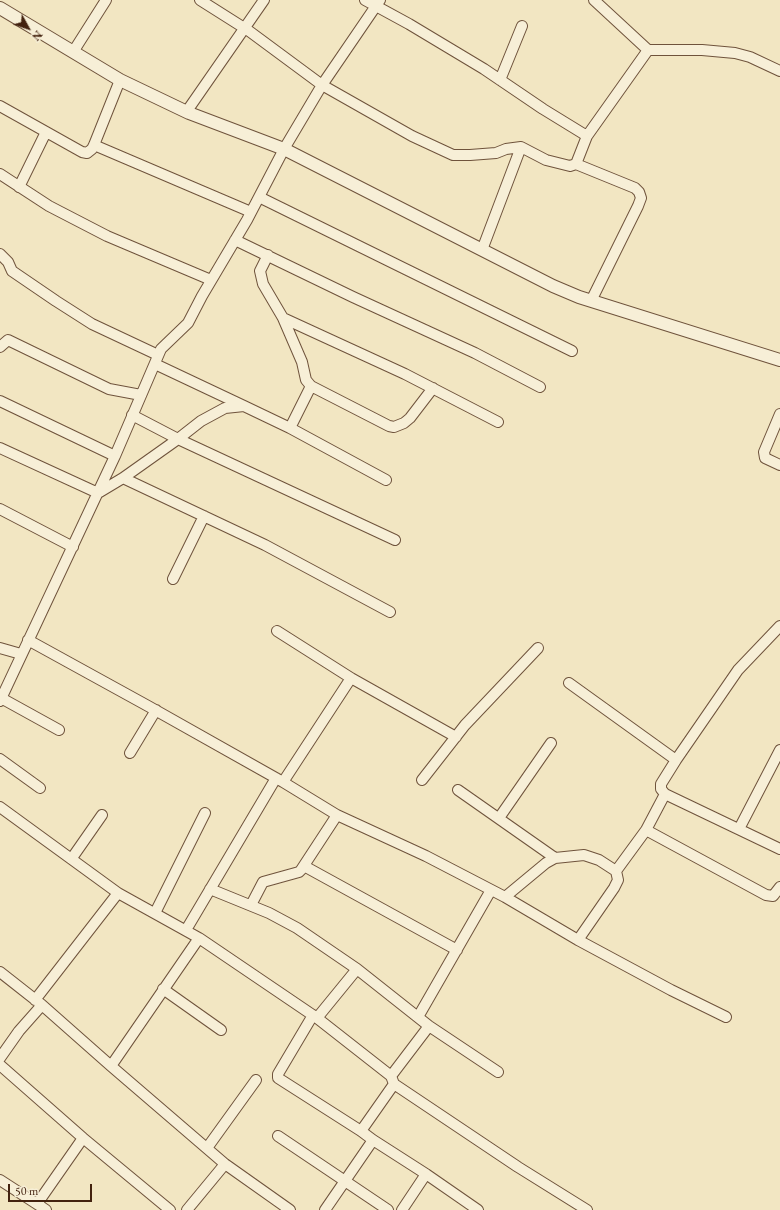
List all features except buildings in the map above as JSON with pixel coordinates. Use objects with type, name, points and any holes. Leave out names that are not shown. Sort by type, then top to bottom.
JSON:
[{"type":"street","points":[[73,52],[106,0]]},
{"type":"street","points":[[200,0],[244,28],[322,85],[412,136],[453,155],[470,156],[496,153],[506,149],[521,147],[546,160],[570,166],[576,164],[635,188],[639,192],[641,198],[638,206],[592,301]]},
{"type":"street","points":[[187,112],[264,0]]},
{"type":"street","points":[[365,0],[378,3],[587,136]]},
{"type":"street","points":[[594,0],[648,50],[702,50],[735,54],[750,57],[780,71]]},
{"type":"street","points":[[60,730],[1,699],[98,493],[156,360],[162,349],[188,323],[211,280],[252,212],[284,149],[322,85],[378,3]]},
{"type":"street","points":[[0,8],[120,80],[187,112],[284,149],[553,286],[592,301],[780,360]]},
{"type":"street","points":[[500,80],[522,26]]},
{"type":"street","points":[[576,164],[587,136],[648,50]]},
{"type":"street","points":[[0,106],[85,153],[89,152],[94,145],[120,80]]},
{"type":"street","points":[[19,187],[46,132]]},
{"type":"street","points":[[94,145],[252,212]]},
{"type":"street","points":[[482,250],[521,147]]},
{"type":"street","points":[[0,174],[49,206],[107,236],[211,280]]},
{"type":"street","points":[[259,197],[572,351]]},
{"type":"street","points":[[236,240],[353,297],[475,353],[540,387]]},
{"type":"street","points":[[0,254],[8,262],[12,271],[92,324],[156,360],[290,428],[386,480]]},
{"type":"street","points":[[268,255],[260,271],[263,284],[283,318],[302,362],[306,380],[311,386],[389,426],[394,427],[404,423],[410,418],[433,388]]},
{"type":"street","points":[[283,318],[433,388],[498,422]]},
{"type":"street","points":[[0,346],[4,338],[109,389],[141,395]]},
{"type":"street","points":[[290,428],[311,386]]},
{"type":"street","points":[[0,401],[114,456]]},
{"type":"street","points":[[98,493],[178,439],[201,421],[225,408],[244,406]]},
{"type":"street","points":[[780,414],[764,452],[766,458],[780,465]]},
{"type":"street","points":[[132,415],[178,439],[395,540]]},
{"type":"street","points":[[0,448],[98,493]]},
{"type":"street","points":[[122,478],[265,545],[390,612]]},
{"type":"street","points":[[0,509],[73,547]]},
{"type":"street","points":[[173,579],[204,516]]},
{"type":"street","points":[[780,626],[738,670],[661,784],[661,789],[665,794],[780,849]]},
{"type":"street","points":[[277,631],[351,678],[456,737]]},
{"type":"street","points":[[28,640],[156,710],[337,815],[426,856],[505,897],[578,940],[671,990],[726,1017]]},
{"type":"street","points":[[0,648],[21,654]]},
{"type":"street","points":[[422,780],[466,725],[538,648]]},
{"type":"street","points":[[186,930],[210,889],[279,780],[351,678]]},
{"type":"street","points":[[569,683],[676,760]]},
{"type":"street","points":[[130,753],[156,710]]},
{"type":"street","points":[[499,818],[551,743]]},
{"type":"street","points":[[739,829],[780,750]]},
{"type":"street","points":[[0,759],[40,788]]},
{"type":"street","points":[[458,790],[555,858]]},
{"type":"street","points":[[616,871],[646,830],[665,794]]},
{"type":"street","points":[[0,807],[118,892],[199,938],[315,1017],[393,1080],[518,1167],[587,1210]]},
{"type":"street","points":[[155,913],[205,813]]},
{"type":"street","points":[[72,858],[102,815]]},
{"type":"street","points":[[251,906],[263,882],[298,872],[304,866],[337,815]]},
{"type":"street","points":[[646,830],[766,895],[773,896],[780,888]]},
{"type":"street","points":[[505,897],[546,863],[555,858],[584,855],[599,860],[616,871],[618,880],[578,940]]},
{"type":"street","points":[[304,866],[457,950]]},
{"type":"street","points":[[210,889],[270,913],[297,928],[357,969],[429,1026],[498,1072]]},
{"type":"street","points":[[418,1017],[491,890]]},
{"type":"street","points":[[0,1058],[118,892]]},
{"type":"street","points":[[111,1066],[199,938]]},
{"type":"street","points":[[357,969],[315,1017],[277,1076],[478,1210]]},
{"type":"street","points":[[0,972],[225,1164],[290,1210]]},
{"type":"street","points":[[163,989],[221,1030]]},
{"type":"street","points":[[361,1131],[429,1026]]},
{"type":"street","points":[[0,1065],[83,1138],[170,1210]]},
{"type":"street","points":[[206,1148],[256,1080]]},
{"type":"street","points":[[278,1136],[388,1210]]},
{"type":"street","points":[[37,1204],[83,1138]]},
{"type":"street","points":[[325,1210],[373,1140]]},
{"type":"street","points":[[187,1210],[225,1164]]},
{"type":"street","points":[[402,1210],[426,1174]]},
{"type":"street","points":[[0,1180],[46,1210]]}]
